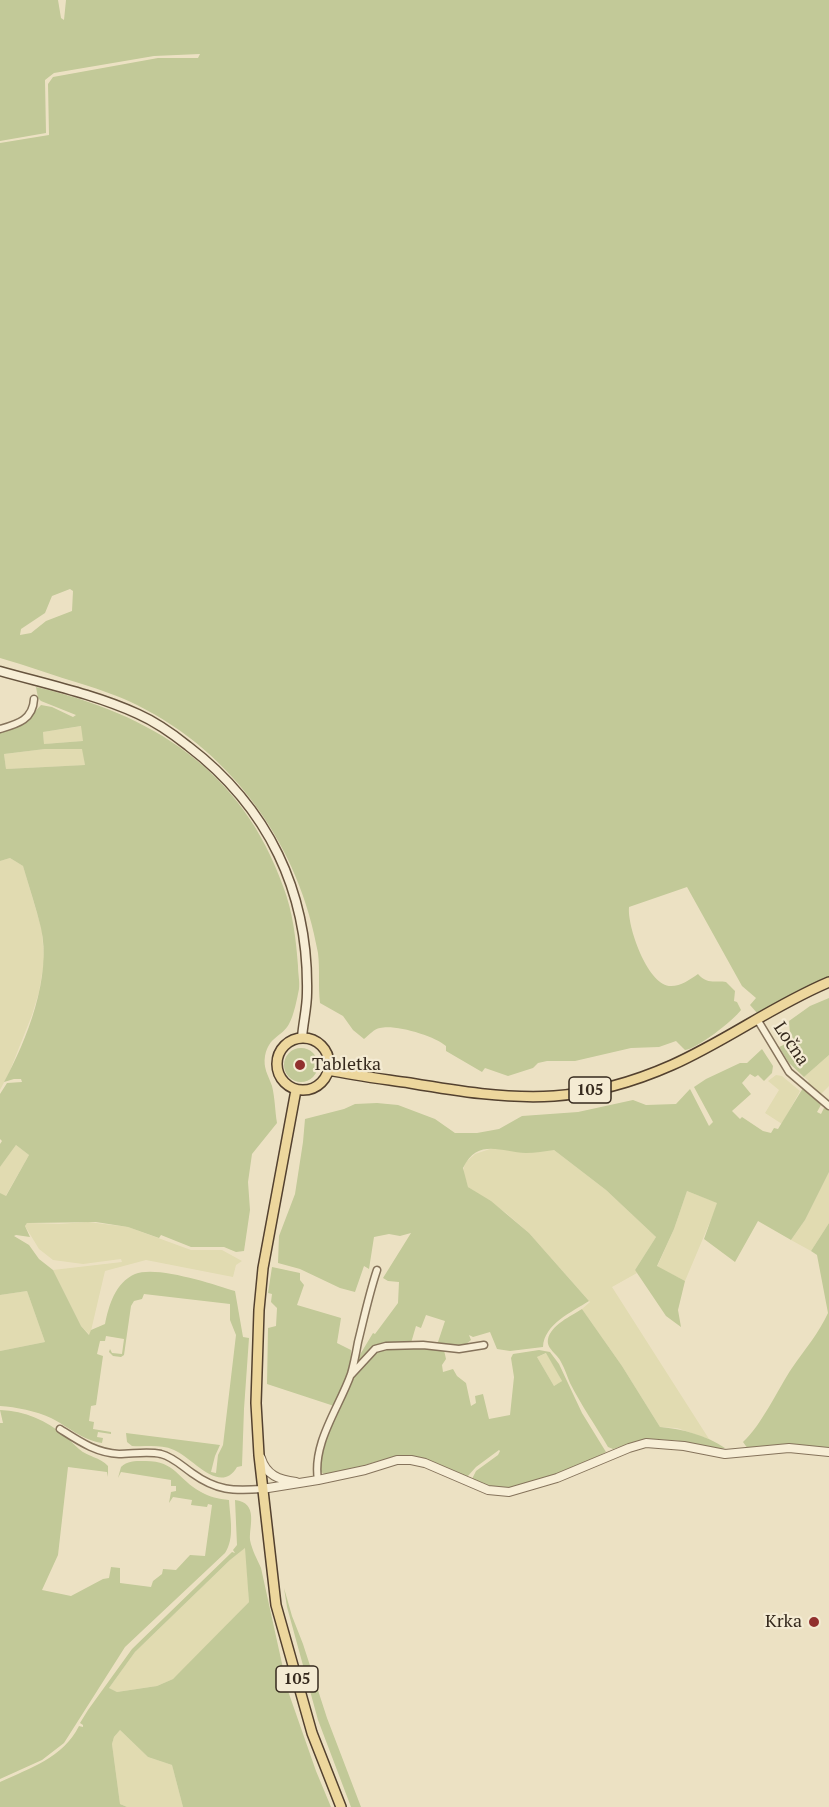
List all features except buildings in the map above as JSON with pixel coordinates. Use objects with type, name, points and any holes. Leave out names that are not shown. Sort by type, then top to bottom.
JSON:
[{"type":"main road","points":[[0,671],[108,701],[141,715],[173,734],[213,765],[252,808],[275,846],[293,888],[305,949],[308,992],[302,1038]]},
{"type":"main road","name":"105","points":[[329,1070],[447,1089],[505,1095],[555,1096],[605,1087],[655,1072],[708,1048],[757,1019],[829,982]]},
{"type":"main road","points":[[302,1038],[310,1039],[323,1048],[328,1055],[329,1070],[320,1085],[313,1089],[296,1090],[282,1081],[277,1065],[281,1050],[287,1044],[302,1038]]},
{"type":"main road","name":"105","points":[[296,1090],[263,1268],[259,1310],[258,1429],[262,1489],[276,1605],[312,1733],[341,1807]]},
{"type":"street","points":[[0,729],[20,724],[31,714],[34,699]]},
{"type":"street","name":"Ločna","points":[[757,1019],[789,1072],[829,1106]]},
{"type":"street","points":[[318,1480],[316,1469],[327,1427],[351,1375],[368,1297],[377,1270]]},
{"type":"street","points":[[351,1375],[375,1349],[386,1346],[423,1344],[459,1349],[484,1345]]},
{"type":"street","points":[[60,1428],[99,1451],[117,1454],[150,1453],[171,1458],[208,1484],[231,1491],[262,1489],[318,1480],[398,1460],[411,1460],[425,1463],[488,1490],[502,1492],[518,1490],[557,1478],[628,1448],[646,1443],[684,1446],[725,1454],[789,1448],[829,1452]]},
{"type":"street","points":[[258,1429],[261,1457],[269,1473],[285,1481],[306,1482]]},
{"type":"shaded area","points":[[82,726],[84,741],[44,744],[43,732]]},
{"type":"shaded area","points":[[45,749],[83,749],[85,765],[6,769],[4,754]]},
{"type":"shaded area","points":[[10,858],[23,866],[42,930],[44,962],[32,1015],[0,1090],[0,861]]},
{"type":"shaded area","points":[[829,1055],[829,1086],[819,1096],[806,1084],[809,1081],[804,1077]]},
{"type":"shaded area","points":[[776,1075],[782,1076],[800,1091],[782,1124],[765,1113],[779,1090],[768,1081]]},
{"type":"shaded area","points":[[16,1145],[29,1155],[5,1197],[0,1193],[0,1167]]},
{"type":"shaded area","points":[[493,1148],[554,1150],[606,1190],[656,1237],[635,1270],[637,1273],[612,1287],[709,1439],[677,1428],[660,1427],[622,1366],[582,1309],[590,1302],[529,1233],[506,1213],[468,1187],[463,1172],[465,1163],[475,1154]]},
{"type":"shaded area","points":[[829,1172],[829,1223],[811,1251],[791,1240],[805,1220]]},
{"type":"shaded area","points":[[687,1191],[718,1203],[685,1281],[657,1267],[674,1229]]},
{"type":"shaded area","points":[[88,1222],[128,1227],[191,1250],[222,1250],[242,1261],[236,1265],[233,1277],[146,1260],[105,1271],[90,1335],[81,1326],[53,1270],[122,1262],[121,1259],[83,1264],[53,1260],[39,1249],[25,1226],[27,1223]]},
{"type":"shaded area","points":[[27,1291],[45,1342],[0,1351],[0,1295]]},
{"type":"shaded area","points":[[547,1353],[562,1381],[554,1386],[537,1357]]},
{"type":"shaded area","points":[[246,1547],[249,1602],[185,1668],[173,1679],[157,1686],[117,1692],[109,1688],[135,1652]]},
{"type":"shaded area","points":[[120,1730],[148,1757],[172,1765],[183,1807],[127,1807],[120,1804],[112,1744]]},
{"type":"green space","points":[[0,0],[58,0],[61,18],[64,20],[66,0],[829,0],[829,977],[757,1013],[750,1005],[756,998],[742,986],[687,887],[629,907],[631,927],[640,952],[646,965],[661,983],[669,986],[677,985],[698,974],[708,981],[726,982],[735,991],[734,1001],[741,1010],[715,1033],[698,1045],[685,1050],[676,1041],[659,1047],[631,1048],[575,1061],[547,1061],[508,1076],[485,1068],[482,1072],[446,1051],[446,1046],[441,1042],[414,1032],[387,1027],[374,1031],[364,1039],[353,1030],[343,1016],[320,1003],[318,953],[309,914],[296,877],[278,841],[257,808],[232,777],[204,749],[172,725],[137,705],[103,691],[0,658],[0,143],[49,135],[48,84],[53,77],[158,58],[198,58],[200,54],[154,56],[54,73],[45,80],[46,133],[0,141]],"holes":[[[70,589],[73,591],[72,611],[46,621],[31,633],[20,635],[21,629],[45,613],[52,596]]]},
{"type":"green space","points":[[36,687],[118,713],[154,731],[188,753],[217,779],[243,810],[265,845],[283,886],[294,926],[299,989],[289,1024],[269,1044],[265,1056],[265,1068],[272,1086],[277,1123],[252,1154],[248,1182],[250,1210],[244,1251],[236,1252],[224,1247],[191,1247],[161,1235],[159,1238],[128,1227],[96,1222],[27,1223],[25,1226],[30,1237],[14,1236],[29,1245],[39,1259],[53,1270],[81,1326],[89,1335],[91,1330],[105,1324],[111,1302],[118,1289],[122,1283],[135,1274],[156,1272],[170,1274],[235,1291],[243,1337],[249,1338],[242,1466],[237,1467],[230,1475],[223,1478],[206,1472],[169,1448],[132,1446],[127,1442],[126,1433],[220,1445],[211,1472],[216,1473],[218,1455],[223,1445],[236,1335],[230,1320],[230,1304],[144,1294],[142,1299],[134,1301],[131,1306],[124,1355],[113,1356],[109,1352],[110,1349],[112,1353],[122,1354],[124,1339],[106,1336],[105,1341],[100,1341],[97,1354],[103,1356],[96,1405],[91,1406],[89,1421],[94,1422],[93,1429],[111,1432],[111,1434],[98,1432],[97,1437],[103,1438],[102,1443],[81,1436],[45,1416],[13,1407],[0,1406],[0,1351],[45,1342],[27,1291],[0,1295],[0,1193],[6,1196],[29,1155],[16,1145],[0,1167],[2,1141],[0,1139],[0,1094],[7,1083],[22,1082],[21,1079],[14,1079],[4,1082],[21,1047],[35,1007],[40,987],[44,947],[39,920],[23,866],[10,858],[0,861],[0,731],[27,720],[41,705],[52,707],[73,717],[76,715],[38,698]],"holes":[[[81,726],[83,741],[44,744],[43,732]],[[45,749],[82,749],[85,765],[6,769],[4,754]]]},
{"type":"green space","points":[[829,998],[829,1055],[804,1077],[789,1063],[779,1047],[794,1040],[790,1034],[789,1021],[810,1006]]},
{"type":"green space","points":[[301,1048],[313,1053],[318,1065],[313,1077],[301,1082],[289,1077],[284,1065],[289,1053]]},
{"type":"green space","points":[[762,1049],[773,1066],[772,1073],[764,1081],[758,1075],[755,1077],[750,1074],[742,1083],[751,1094],[732,1111],[740,1119],[742,1117],[763,1131],[771,1133],[774,1128],[778,1129],[803,1088],[821,1105],[817,1112],[821,1114],[824,1108],[829,1109],[829,1172],[805,1220],[791,1240],[758,1221],[735,1262],[704,1239],[717,1203],[687,1191],[674,1229],[657,1266],[685,1281],[678,1310],[681,1327],[666,1316],[635,1270],[656,1237],[606,1190],[554,1150],[526,1153],[483,1150],[469,1158],[463,1168],[468,1187],[491,1201],[529,1233],[589,1301],[554,1325],[548,1332],[543,1347],[510,1351],[497,1349],[490,1332],[473,1337],[469,1335],[471,1340],[465,1345],[437,1345],[445,1321],[426,1315],[421,1328],[416,1326],[411,1343],[385,1344],[358,1366],[355,1363],[373,1333],[375,1334],[398,1303],[399,1282],[383,1278],[411,1233],[400,1236],[389,1234],[374,1237],[369,1269],[364,1266],[355,1292],[340,1288],[300,1269],[278,1263],[279,1236],[295,1194],[305,1119],[355,1104],[377,1103],[398,1105],[435,1119],[455,1133],[477,1133],[499,1129],[522,1116],[578,1112],[633,1100],[646,1105],[676,1104],[690,1089],[709,1126],[713,1122],[694,1087],[740,1063],[747,1063]]},
{"type":"green space","points":[[829,1223],[829,1449],[774,1445],[748,1449],[743,1442],[763,1417],[828,1313],[817,1255],[811,1251]]},
{"type":"green space","points":[[272,1267],[300,1273],[300,1280],[304,1285],[297,1305],[341,1318],[337,1343],[351,1350],[351,1358],[346,1379],[334,1406],[267,1384],[268,1328],[276,1326],[277,1308],[271,1302],[272,1294],[268,1293]]},
{"type":"green space","points":[[582,1309],[622,1366],[660,1427],[694,1433],[725,1448],[662,1440],[642,1441],[613,1449],[608,1447],[548,1342],[550,1334],[557,1325]]},
{"type":"green space","points":[[407,1346],[444,1350],[446,1359],[442,1365],[443,1372],[453,1369],[457,1376],[466,1383],[471,1406],[476,1403],[475,1396],[483,1394],[489,1419],[510,1415],[514,1377],[511,1358],[513,1354],[539,1350],[550,1352],[559,1364],[582,1413],[606,1452],[573,1469],[539,1481],[502,1490],[495,1490],[472,1479],[476,1471],[498,1455],[499,1450],[476,1467],[467,1477],[428,1465],[396,1459],[382,1460],[332,1474],[324,1474],[319,1468],[329,1429],[349,1381],[378,1350]],"holes":[[[546,1353],[562,1381],[554,1386],[537,1357]]]},
{"type":"green space","points":[[0,1410],[27,1414],[50,1425],[83,1452],[108,1466],[108,1477],[107,1472],[68,1467],[58,1555],[42,1590],[71,1596],[109,1578],[111,1567],[120,1568],[120,1583],[151,1587],[153,1581],[162,1574],[163,1569],[176,1570],[190,1555],[205,1556],[212,1505],[208,1504],[207,1507],[191,1505],[192,1500],[173,1497],[169,1503],[171,1492],[176,1491],[176,1486],[171,1486],[171,1480],[121,1472],[118,1478],[121,1467],[128,1462],[143,1461],[163,1464],[201,1492],[214,1498],[229,1500],[231,1528],[230,1541],[225,1553],[125,1647],[64,1743],[42,1760],[0,1779],[0,1423],[3,1423]]},
{"type":"green space","points":[[235,1500],[242,1502],[250,1510],[250,1540],[261,1568],[288,1691],[331,1807],[183,1807],[172,1765],[148,1757],[120,1730],[112,1744],[120,1804],[127,1807],[0,1807],[0,1782],[45,1761],[64,1746],[79,1726],[83,1727],[80,1723],[88,1710],[132,1649],[232,1552],[235,1553],[233,1550],[237,1545]],"holes":[[[245,1548],[249,1602],[173,1679],[157,1686],[117,1692],[109,1688],[135,1652]]]},
{"type":"green space","points":[[284,1588],[327,1718],[361,1807],[351,1807],[318,1720],[287,1607]]},
{"type":"place","name":"Tabletka","points":[[300,1065]]},
{"type":"place","name":"Krka","points":[[814,1622]]}]
